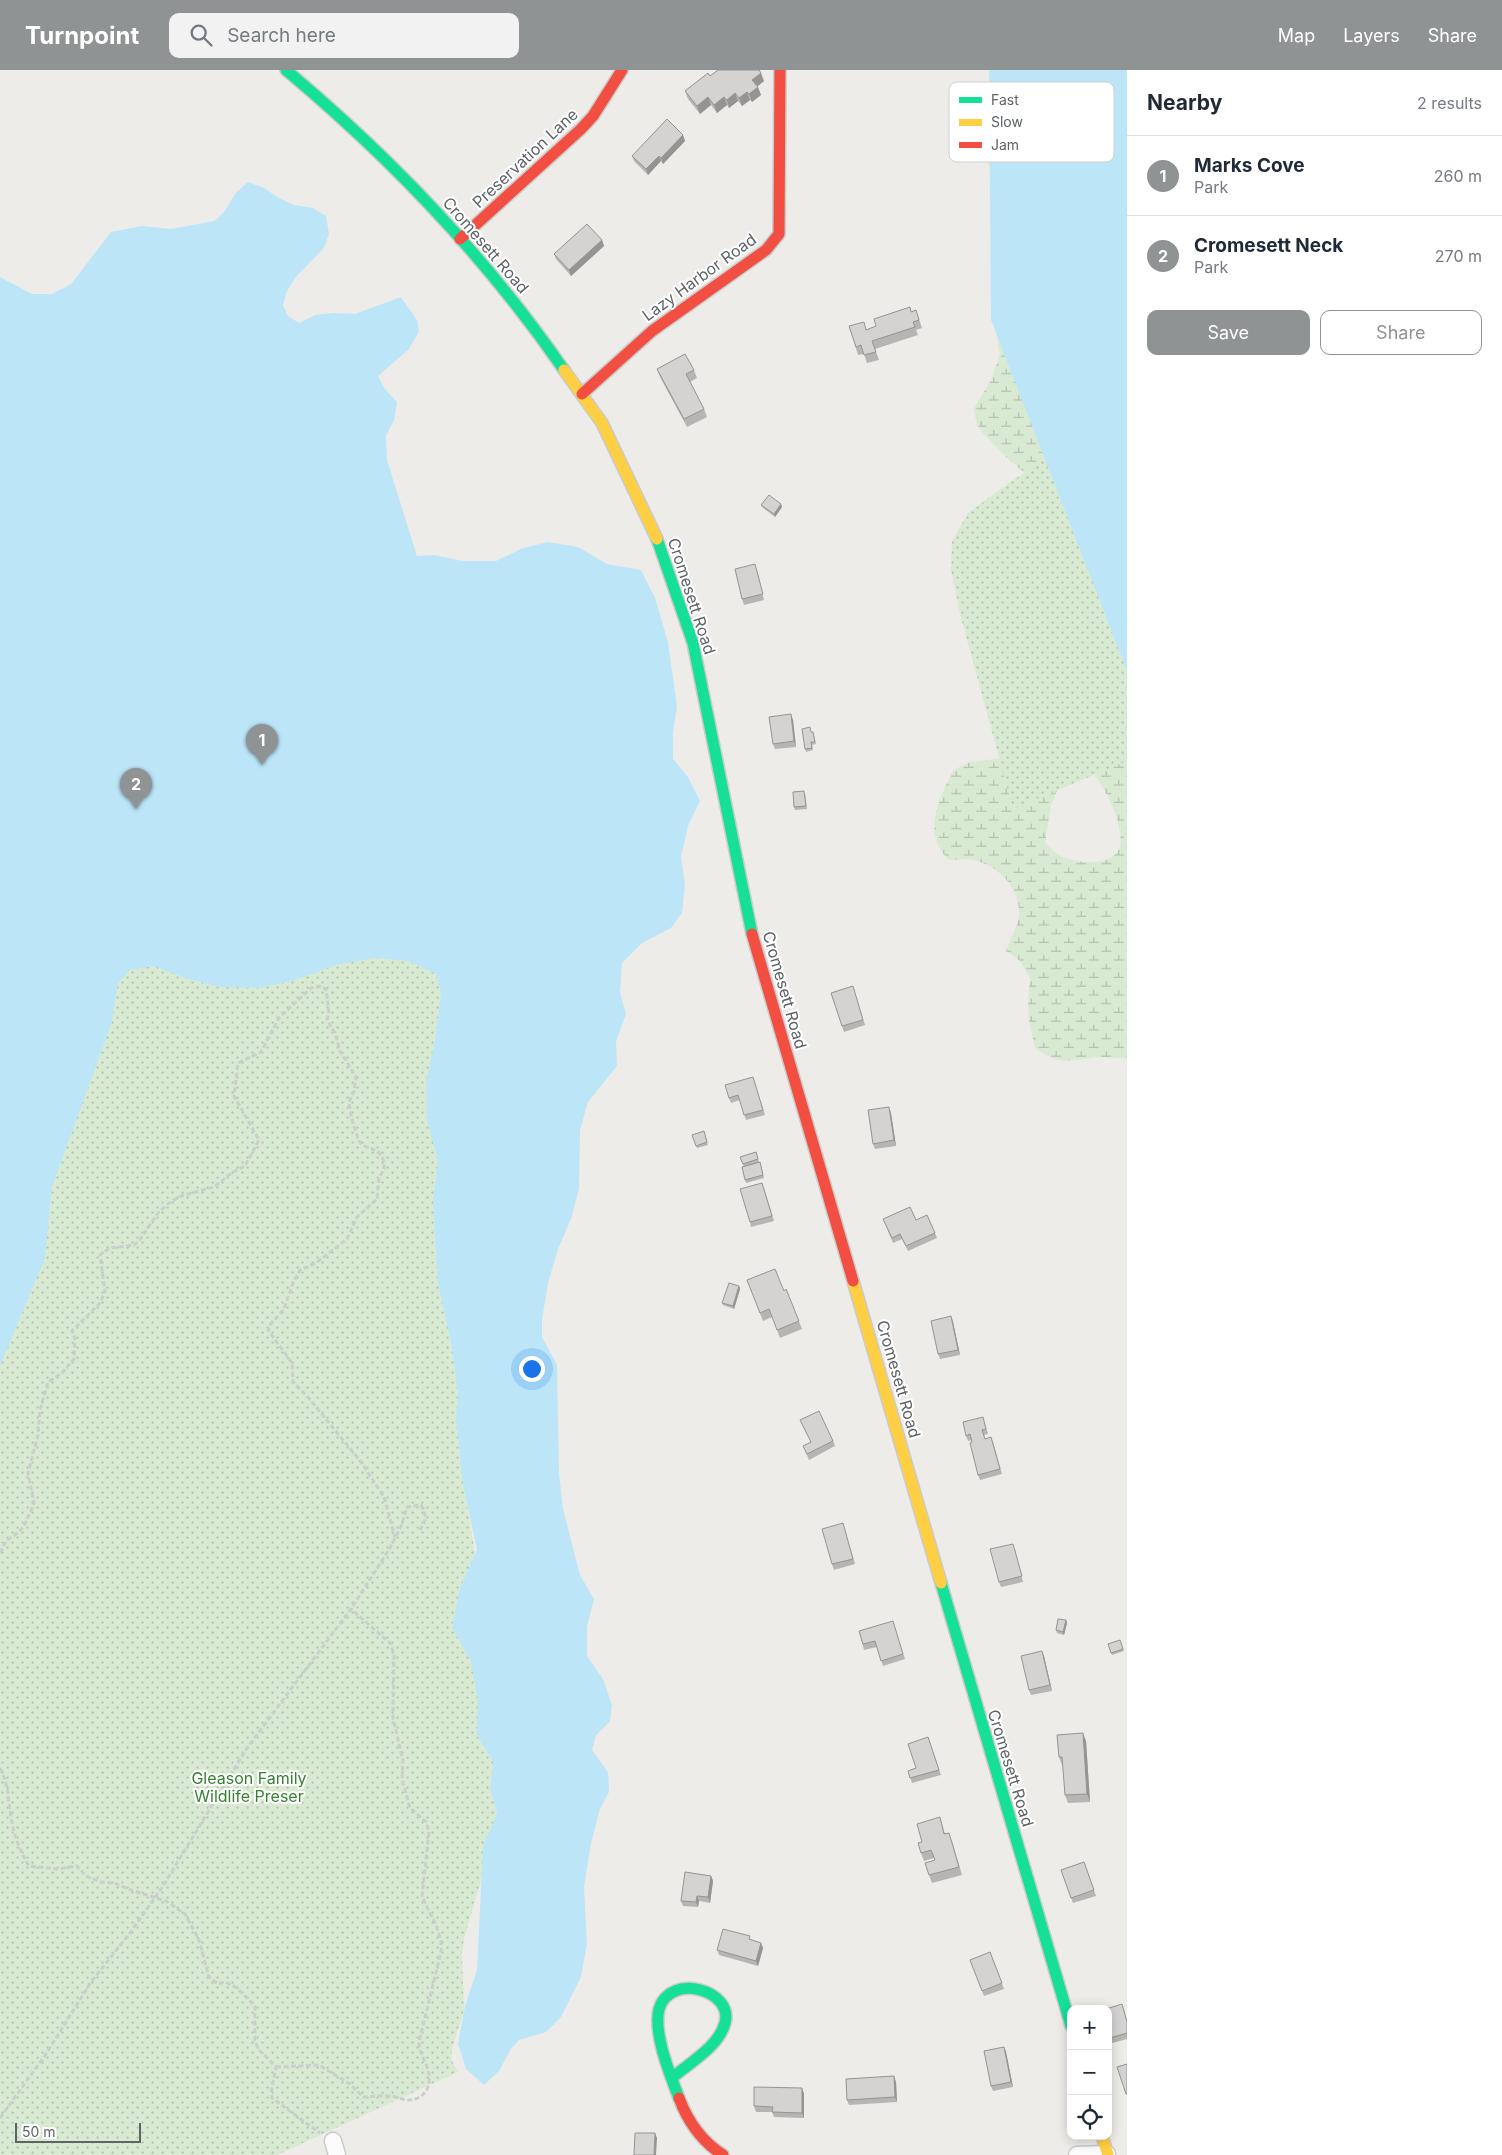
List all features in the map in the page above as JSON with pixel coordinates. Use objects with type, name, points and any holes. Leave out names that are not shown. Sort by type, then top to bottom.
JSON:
[{"type":"street","name":"Cromesett Road","points":[[286,70],[331,108],[440,214],[538,332],[602,423],[653,529],[693,643],[751,931],[977,1711],[1067,2013]]},
{"type":"street","name":"Preservation Lane","points":[[460,239],[581,129],[593,116],[622,70]]},
{"type":"street","name":"Lazy Harbor Road","points":[[582,394],[652,331],[766,250],[778,234],[780,70]]},
{"type":"street","points":[[673,2077],[719,2038],[724,2031],[726,2019],[723,2008],[717,1998],[708,1990],[686,1987],[674,1991],[665,1998],[656,2020],[658,2030],[683,2109],[696,2132],[706,2144],[723,2155]]},
{"type":"street","points":[[1077,2155],[1107,2155],[1103,2140]]},
{"type":"path","points":[[0,1553],[6,1541],[19,1532],[25,1524],[34,1503],[28,1473],[38,1435],[45,1385],[62,1373],[74,1360],[75,1338],[72,1331],[100,1304],[105,1292],[100,1255],[110,1248],[134,1245],[169,1203],[190,1193],[214,1187],[233,1172],[245,1166],[259,1140],[234,1096],[238,1063],[260,1052],[279,1018],[311,988],[319,986],[326,989],[329,1013],[327,1020],[335,1033],[340,1051],[356,1077],[354,1090],[349,1102],[350,1116],[358,1139],[362,1144],[377,1151],[382,1156],[384,1169],[379,1178],[377,1199],[357,1217],[347,1239],[316,1263],[300,1270],[284,1309],[268,1330],[292,1363],[293,1382],[308,1397],[361,1462],[384,1496],[395,1537]]},
{"type":"path","points":[[0,2118],[46,2054],[91,1982],[156,1897],[204,1822],[243,1755],[351,1610],[395,1537],[407,1507],[420,1505],[426,1516],[420,1530]]},
{"type":"path","points":[[0,1768],[8,1783],[12,1818],[17,1839],[22,1854],[29,1866],[57,1869],[77,1866],[86,1876],[100,1882],[114,1883],[156,1897],[166,1901],[185,1914],[199,1940],[209,1977],[218,1984],[225,1982],[237,1988],[255,2006],[255,2040],[258,2049],[276,2067],[319,2065],[350,2084],[363,2097],[390,2096],[411,2099],[423,2096],[428,2089],[430,2077],[419,2050],[419,2042],[438,1966],[441,1941],[436,1925],[422,1897],[429,1832],[426,1822],[410,1808],[402,1779],[403,1761],[393,1718],[394,1654],[391,1644],[351,1610]]},
{"type":"path","points":[[276,2067],[271,2092],[272,2098],[294,2113],[335,2148]]},
{"type":"green space","points":[[987,162],[1025,162],[1127,532],[1127,1059],[1099,1057],[1066,1061],[1052,1058],[1035,1048],[1029,1021],[1030,978],[1020,961],[1006,951],[1019,918],[1016,895],[1006,879],[990,866],[972,860],[949,860],[941,850],[934,828],[938,805],[953,770],[970,762],[1002,758],[1035,482],[1005,456],[981,431],[976,422],[974,408],[990,382],[1000,355],[995,325],[1008,202]],"holes":[[[1087,766],[1112,804],[1116,817],[1121,840],[1119,849],[1114,855],[1099,862],[1080,861],[1063,857],[1045,843],[1051,806],[1061,779]]]},
{"type":"green space","points":[[1074,441],[1127,546],[1127,761],[1013,809],[960,614],[951,570],[952,541],[968,513],[1010,482]]},
{"type":"green space","name":"Gleason Family Wildlife Preser","points":[[0,526],[439,831],[465,1492],[475,1553],[501,1773],[496,1819],[490,1850],[464,1939],[462,1953],[464,2011],[453,2045],[451,2059],[458,2072],[277,2155],[0,2155]]},
{"type":"water","points":[[989,70],[1127,70],[1127,671],[991,320],[990,162],[1114,162],[1114,82],[989,82]]},
{"type":"water","points":[[248,182],[264,188],[294,205],[313,208],[326,216],[329,234],[324,248],[296,277],[287,291],[283,305],[288,316],[299,323],[315,315],[333,313],[355,314],[401,297],[417,320],[419,332],[408,350],[378,376],[385,389],[397,402],[394,420],[386,436],[387,460],[417,556],[434,555],[463,561],[496,561],[523,548],[548,542],[578,547],[607,564],[641,570],[655,598],[668,642],[677,707],[673,732],[673,759],[688,777],[700,801],[688,826],[681,857],[685,885],[682,913],[671,928],[642,943],[622,963],[620,992],[626,1014],[616,1041],[617,1066],[588,1102],[580,1130],[579,1189],[571,1219],[558,1249],[548,1283],[542,1320],[542,1337],[557,1365],[559,1473],[563,1509],[580,1575],[594,1599],[587,1626],[587,1656],[603,1679],[612,1705],[610,1721],[596,1735],[592,1750],[608,1772],[609,1792],[600,1809],[591,1843],[584,1887],[587,1943],[581,1977],[561,2017],[546,2032],[519,2040],[511,2049],[499,2071],[484,2085],[466,2069],[458,2044],[465,2006],[477,1970],[483,1847],[497,1813],[490,1789],[493,1762],[477,1735],[478,1702],[471,1662],[452,1627],[460,1588],[477,1550],[463,1484],[456,1420],[458,1394],[451,1342],[438,1284],[433,1202],[438,1162],[427,1120],[426,1083],[435,1040],[441,993],[436,974],[408,961],[376,958],[336,965],[293,981],[257,988],[220,987],[188,979],[154,966],[130,970],[118,983],[111,1025],[52,1187],[45,1258],[0,1366],[0,277],[32,294],[52,294],[71,284],[111,232],[142,226],[171,229],[214,221],[224,212],[235,194]]},
{"type":"building","points":[[718,70],[759,70],[761,73],[752,80],[758,87],[749,94],[747,92],[739,98],[735,93],[727,100],[724,97],[714,105],[708,97],[697,106],[685,91],[708,73],[710,76]]},
{"type":"building","points":[[667,119],[683,135],[661,158],[659,156],[646,169],[632,156]]},
{"type":"building","points":[[587,224],[602,240],[569,270],[554,254]]},
{"type":"building","points":[[910,307],[911,312],[916,310],[919,320],[913,322],[915,327],[872,341],[876,352],[864,355],[861,345],[856,347],[849,326],[864,322],[866,330],[876,326],[874,319]]},
{"type":"building","points":[[685,354],[694,370],[686,374],[704,409],[684,419],[657,369]]},
{"type":"building","points":[[769,495],[781,504],[774,514],[761,505]]},
{"type":"building","points":[[755,564],[763,594],[742,599],[735,569]]},
{"type":"building","points":[[791,714],[794,741],[773,744],[769,717]]},
{"type":"building","points":[[810,727],[815,742],[811,742],[812,748],[805,749],[802,729]]},
{"type":"building","points":[[804,791],[806,806],[794,807],[793,792]]},
{"type":"building","points":[[853,986],[863,1020],[842,1026],[831,993]]},
{"type":"building","points":[[753,1077],[763,1110],[744,1115],[738,1095],[729,1098],[725,1085]]},
{"type":"building","points":[[889,1107],[894,1140],[873,1144],[868,1110]]},
{"type":"building","points":[[704,1131],[707,1142],[696,1146],[692,1135]]},
{"type":"building","points":[[756,1152],[758,1159],[743,1164],[740,1157]]},
{"type":"building","points":[[760,1162],[763,1175],[745,1180],[742,1167]]},
{"type":"building","points":[[762,1183],[772,1216],[750,1222],[740,1189]]},
{"type":"building","points":[[910,1207],[916,1220],[927,1215],[935,1233],[906,1246],[900,1234],[892,1238],[883,1219]]},
{"type":"building","points":[[775,1269],[784,1291],[786,1289],[799,1321],[777,1330],[769,1309],[760,1313],[747,1280]]},
{"type":"building","points":[[729,1283],[739,1286],[733,1306],[722,1303]]},
{"type":"building","points":[[951,1316],[958,1350],[938,1354],[931,1321]]},
{"type":"building","points":[[819,1411],[833,1441],[807,1454],[803,1446],[811,1442],[800,1420]]},
{"type":"building","points":[[983,1417],[986,1429],[982,1430],[985,1439],[991,1437],[1000,1469],[978,1475],[970,1443],[972,1442],[970,1434],[966,1436],[963,1422]]},
{"type":"building","points":[[843,1523],[853,1559],[832,1564],[822,1529]]},
{"type":"building","points":[[1013,1544],[1022,1576],[999,1582],[990,1549]]},
{"type":"building","points":[[1058,1619],[1066,1620],[1063,1632],[1056,1630]]},
{"type":"building","points":[[893,1621],[903,1654],[881,1661],[875,1641],[863,1644],[859,1631]]},
{"type":"building","points":[[1120,1640],[1123,1649],[1111,1653],[1108,1644]]},
{"type":"building","points":[[1042,1651],[1050,1685],[1029,1690],[1021,1656]]},
{"type":"building","points":[[1083,1733],[1087,1794],[1065,1795],[1062,1757],[1059,1757],[1057,1735]]},
{"type":"building","points":[[928,1737],[939,1770],[910,1778],[908,1771],[916,1768],[908,1744]]},
{"type":"building","points":[[940,1817],[944,1834],[949,1833],[959,1867],[929,1875],[925,1863],[935,1860],[931,1850],[921,1853],[918,1843],[922,1842],[917,1824]]},
{"type":"building","points":[[1084,1862],[1094,1890],[1071,1898],[1061,1870]]},
{"type":"building","points":[[685,1872],[711,1876],[708,1897],[697,1896],[696,1902],[681,1901]]},
{"type":"building","points":[[723,1929],[750,1936],[749,1939],[761,1943],[756,1961],[717,1950]]},
{"type":"building","points":[[990,1952],[1002,1983],[982,1991],[970,1960]]},
{"type":"building","points":[[1122,2004],[1127,2022],[1127,2033],[1112,2037],[1112,2007]]},
{"type":"building","points":[[1004,2047],[1011,2082],[991,2086],[984,2051]]},
{"type":"building","points":[[1127,2064],[1127,2094],[1126,2094],[1117,2067]]},
{"type":"building","points":[[894,2076],[895,2097],[847,2100],[846,2079]]},
{"type":"building","points":[[754,2087],[802,2088],[802,2113],[772,2112],[773,2107],[754,2106]]},
{"type":"building","points":[[635,2133],[655,2133],[654,2155],[634,2155]]},
{"type":"traffic: fast","points":[[286,70],[363,138],[435,211],[502,288],[564,370]]},
{"type":"traffic: fast","points":[[657,539],[693,643],[752,934]]},
{"type":"traffic: fast","points":[[941,1583],[1067,2012]]},
{"type":"traffic: fast","points":[[673,2077],[711,2046],[722,2031],[725,2023],[725,2011],[720,2002],[711,1994],[687,1988],[675,1991],[665,1998],[659,2009],[658,2030],[660,2042],[679,2098]]},
{"type":"traffic: slow","points":[[564,370],[602,423],[657,539]]},
{"type":"traffic: slow","points":[[853,1281],[941,1583]]},
{"type":"traffic: slow","points":[[1103,2140],[1108,2155]]},
{"type":"traffic: jam","points":[[460,239],[581,129],[593,116],[622,70]]},
{"type":"traffic: jam","points":[[582,394],[652,331],[766,250],[779,234],[780,70]]},
{"type":"traffic: jam","points":[[752,934],[853,1281]]},
{"type":"traffic: jam","points":[[679,2098],[696,2130],[708,2144],[723,2155]]},
{"type":"place","name":"Marks Cove","points":[[262,765]]},
{"type":"place","name":"Cromesett Neck","points":[[136,809]]}]
